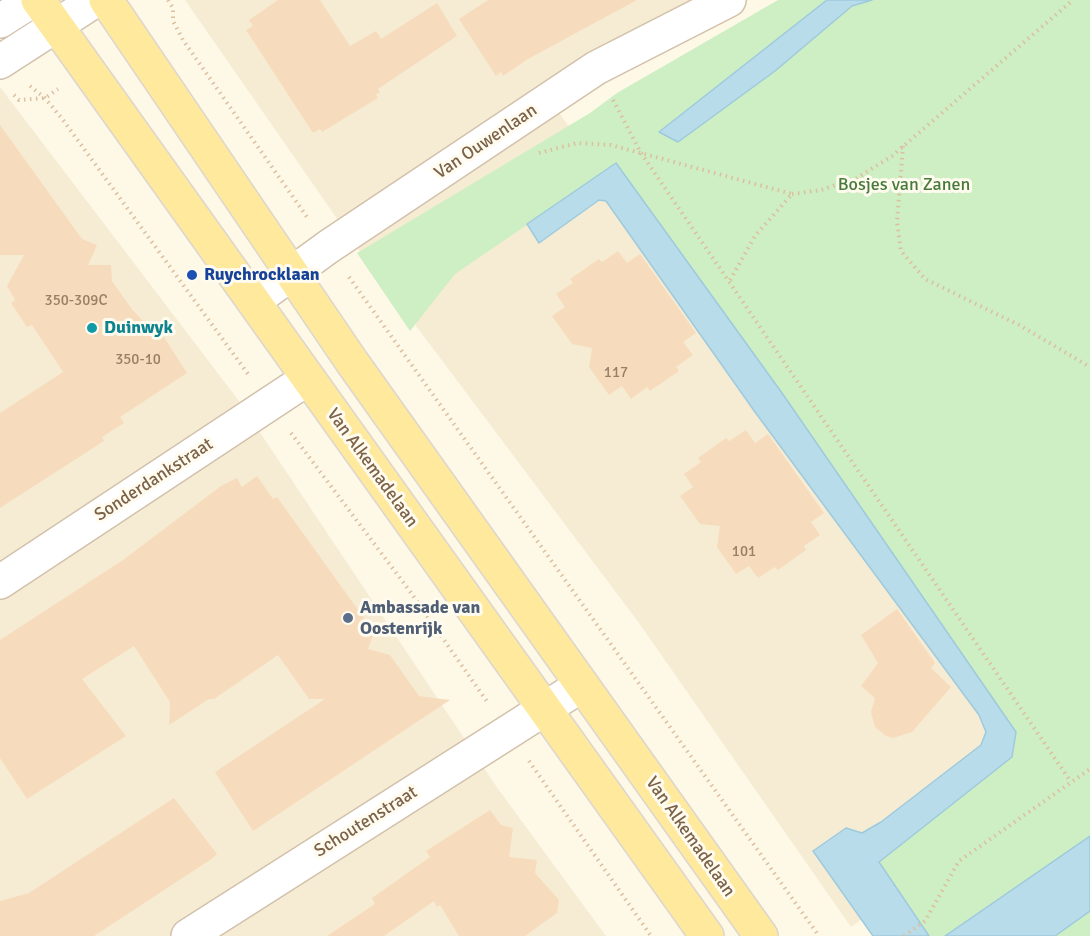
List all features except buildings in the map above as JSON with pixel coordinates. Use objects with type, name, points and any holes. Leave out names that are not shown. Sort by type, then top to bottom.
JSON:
[{"type":"main road","name":"Van Alkemadelaan","points":[[106,0],[352,362],[761,936]]},
{"type":"main road","name":"Van Alkemadelaan","points":[[47,13],[707,936]]},
{"type":"street","points":[[0,21],[33,0]]},
{"type":"street","points":[[0,62],[47,13],[96,0]]},
{"type":"street","name":"Van Ouwenlaan","points":[[254,301],[328,247],[596,68],[729,0]]},
{"type":"street","name":"Sonderdankstraat","points":[[0,582],[307,378]]},
{"type":"street","name":"Schoutenstraat","points":[[188,936],[582,685]]},
{"type":"path","points":[[168,0],[173,8],[173,21],[183,40],[621,661],[819,936]]},
{"type":"path","points":[[536,153],[577,143],[611,145],[792,194],[821,190],[857,178],[892,156],[1074,0]]},
{"type":"path","points":[[596,68],[642,153],[1071,782]]},
{"type":"path","points":[[903,145],[897,222],[901,251],[925,279],[1019,325],[1090,367]]},
{"type":"path","points":[[729,282],[755,236],[792,194]]},
{"type":"path","points":[[508,732],[651,936]]},
{"type":"path","points":[[904,936],[925,921],[959,861],[1090,769]]},
{"type":"shaded area","points":[[185,0],[749,0],[549,99],[1046,786],[851,927],[639,623],[356,246]]},
{"type":"shaded area","points":[[0,87],[239,401],[496,786],[606,936],[0,936]]},
{"type":"green space","name":"Bosjes van Zanen","points":[[778,0],[1090,0],[1090,936],[929,936],[879,862],[1016,732],[782,393],[616,164],[455,274],[410,331],[357,253],[590,113],[617,93]]},
{"type":"water","points":[[827,0],[872,0],[852,6],[775,71],[678,142],[659,132]]},
{"type":"water","points":[[616,163],[782,393],[1016,732],[1012,757],[879,862],[929,936],[873,936],[813,851],[846,828],[862,833],[881,822],[981,745],[986,732],[979,715],[755,412],[606,201],[599,200],[539,243],[527,224]]},
{"type":"water","points":[[1090,836],[1090,911],[1055,936],[945,936]]},
{"type":"place","name":"Ruychrocklaan","points":[[192,275]]},
{"type":"place","name":"Duinwyk","points":[[92,328]]},
{"type":"place","name":"Ambassade van Oostenrijk","points":[[348,618]]}]
